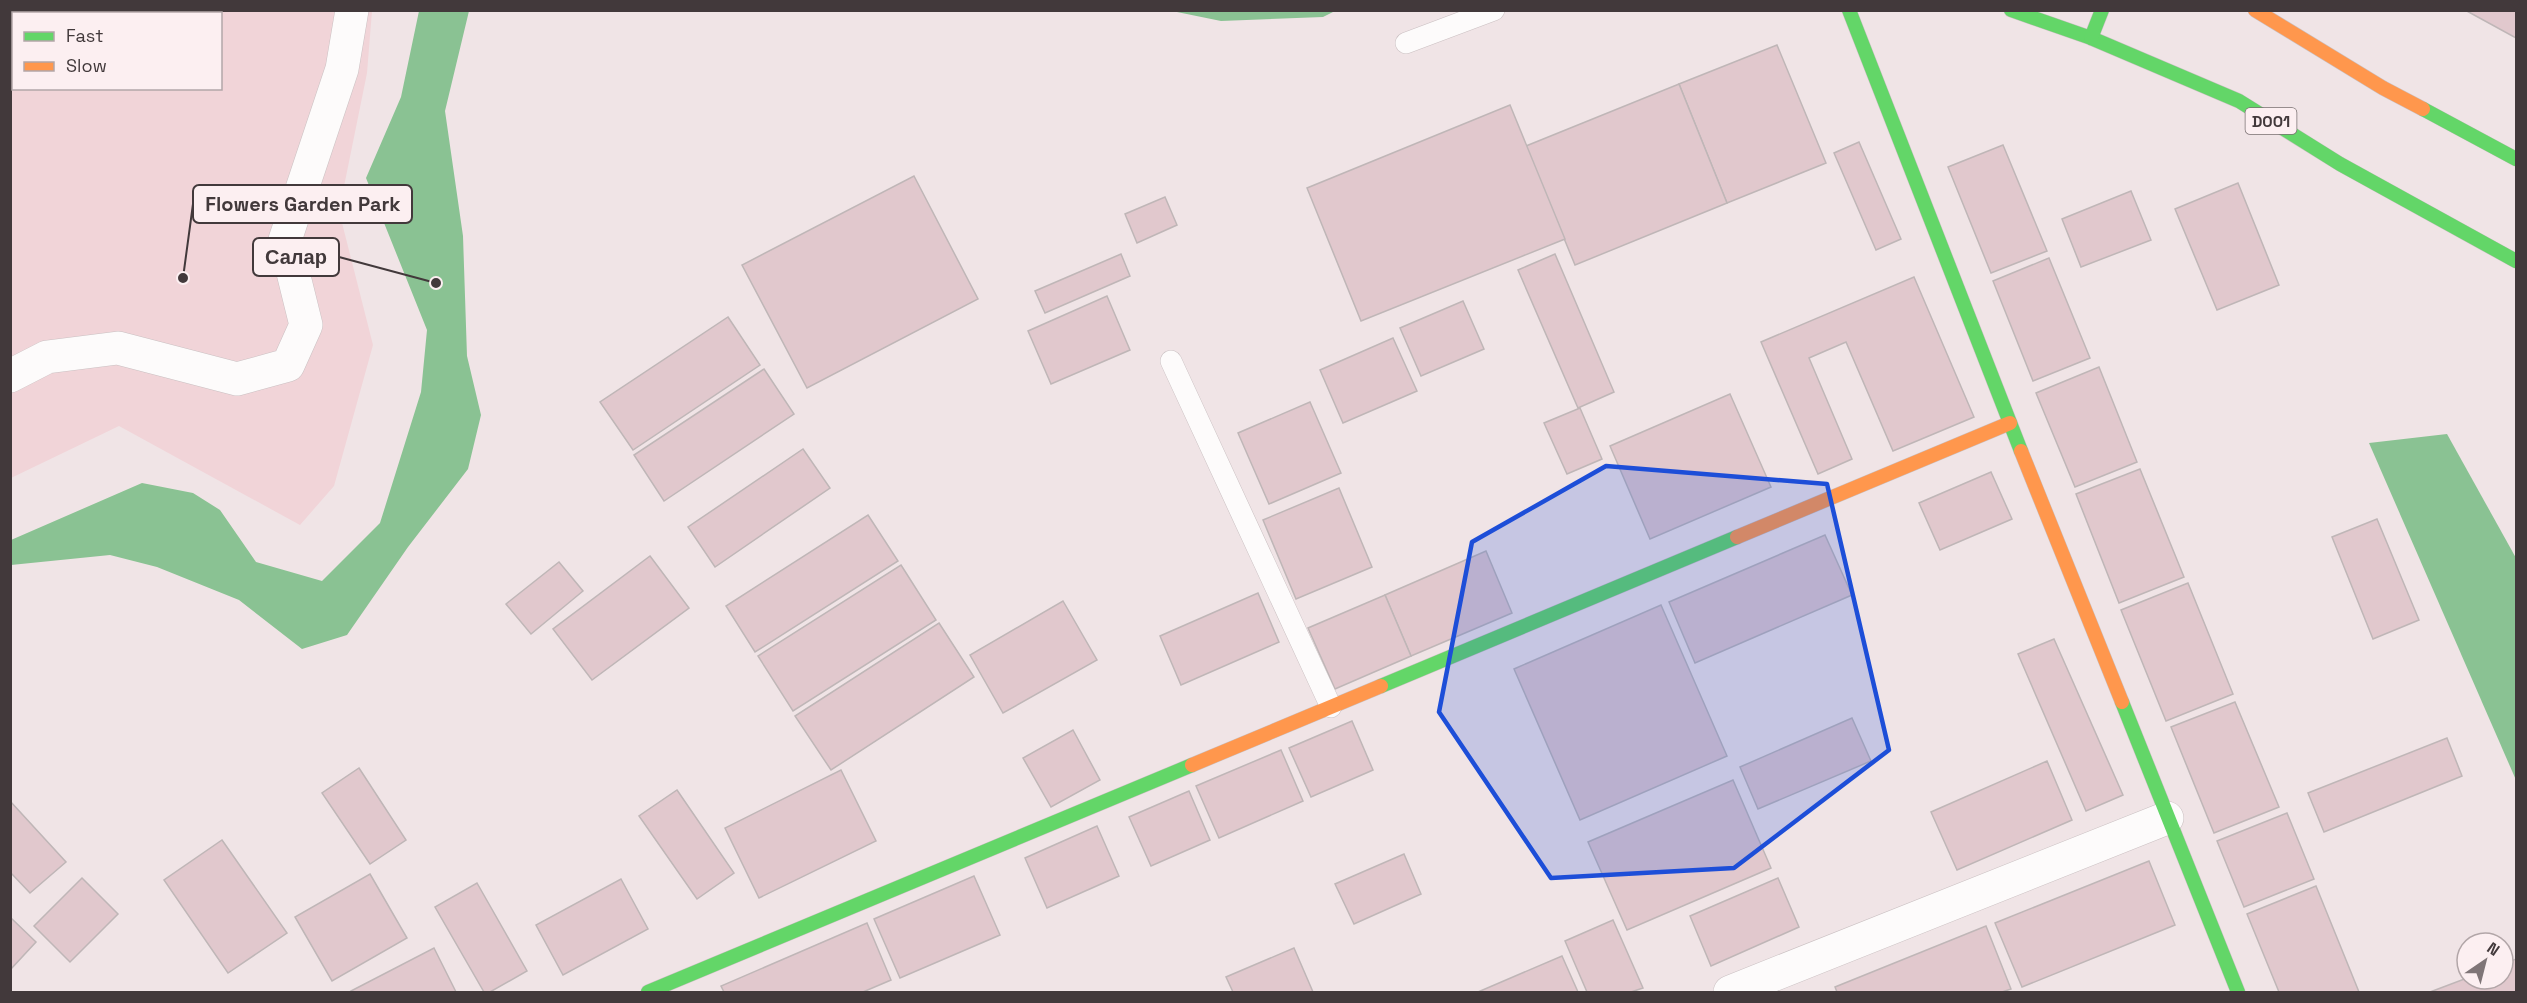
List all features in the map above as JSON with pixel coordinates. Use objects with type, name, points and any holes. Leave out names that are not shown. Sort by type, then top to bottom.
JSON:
[{"type":"main road","points":[[1849,10],[2010,423],[2238,993]]},
{"type":"main road","name":"D001","points":[[2011,10],[2091,38],[2239,101],[2340,164],[2517,261]]},
{"type":"main road","points":[[2091,38],[2102,10]]},
{"type":"main road","points":[[2255,10],[2383,88],[2517,159]]},
{"type":"main road","points":[[648,993],[2010,423]]},
{"type":"street","points":[[10,376],[47,357],[118,348],[237,379],[288,364],[306,325],[285,240],[342,69],[351,10]]},
{"type":"street","points":[[1730,993],[2167,818]]},
{"type":"lane","points":[[1406,43],[1494,10]]},
{"type":"lane","points":[[1171,361],[1331,707]]},
{"type":"highlighted area","points":[[1606,466],[1827,484],[1889,750],[1734,868],[1551,878],[1439,712],[1472,542]]},
{"type":"shaded area","points":[[11,11],[372,11],[367,73],[339,211],[373,345],[334,486],[300,525],[119,426],[11,478]]},
{"type":"shaded area","points":[[419,11],[469,11],[445,111],[463,236],[467,356],[481,415],[468,469],[408,547],[347,635],[302,649],[239,600],[157,567],[110,555],[11,565],[11,540],[142,483],[193,493],[220,510],[256,562],[322,581],[380,523],[421,392],[427,330],[366,178],[401,97]]},
{"type":"shaded area","points":[[1172,11],[1335,11],[1323,17],[1221,21]]},
{"type":"shaded area","points":[[2447,434],[2516,558],[2516,780],[2369,443]]},
{"type":"building","points":[[2465,10],[2513,10],[2516,12],[2516,38]]},
{"type":"building","points":[[1777,45],[1826,163],[1727,203],[1679,84]]},
{"type":"building","points":[[1679,84],[1727,203],[1575,265],[1526,146]]},
{"type":"building","points":[[1510,105],[1565,239],[1361,321],[1307,188]]},
{"type":"building","points":[[1859,142],[1901,239],[1876,250],[1834,153]]},
{"type":"building","points":[[2003,145],[2047,251],[1991,273],[1948,167]]},
{"type":"building","points":[[914,176],[978,299],[807,388],[742,265]]},
{"type":"building","points":[[2238,183],[2279,285],[2217,310],[2175,209]]},
{"type":"building","points":[[2131,191],[2151,240],[2081,267],[2062,219]]},
{"type":"building","points":[[1165,197],[1177,225],[1137,243],[1125,214]]},
{"type":"building","points":[[1121,254],[1130,276],[1045,313],[1035,291]]},
{"type":"building","points":[[1555,254],[1614,392],[1578,408],[1518,270]]},
{"type":"building","points":[[2049,258],[2090,358],[2033,381],[1993,281]]},
{"type":"building","points":[[1914,277],[1974,417],[1893,451],[1846,342],[1809,358],[1852,459],[1818,474],[1761,342]]},
{"type":"building","points":[[1107,296],[1130,350],[1051,384],[1028,331]]},
{"type":"building","points":[[1463,301],[1484,349],[1421,376],[1400,328]]},
{"type":"building","points":[[728,317],[760,365],[633,450],[600,402]]},
{"type":"building","points":[[1393,338],[1417,391],[1343,423],[1320,370]]},
{"type":"building","points":[[2099,367],[2137,462],[2075,487],[2036,393]]},
{"type":"building","points":[[764,369],[794,414],[664,501],[634,455]]},
{"type":"building","points":[[1730,394],[1771,487],[1650,539],[1610,446]]},
{"type":"building","points":[[1310,402],[1341,473],[1269,504],[1238,433]]},
{"type":"building","points":[[1580,408],[1602,459],[1567,474],[1544,423]]},
{"type":"building","points":[[803,449],[830,488],[715,567],[688,527]]},
{"type":"building","points":[[2140,469],[2184,577],[2119,603],[2076,494]]},
{"type":"building","points":[[1991,472],[2012,519],[1940,550],[1919,503]]},
{"type":"building","points":[[1339,488],[1372,567],[1296,599],[1263,520]]},
{"type":"building","points":[[868,515],[898,561],[755,652],[726,606]]},
{"type":"building","points":[[2377,519],[2419,620],[2373,639],[2332,537]]},
{"type":"building","points":[[1825,535],[1852,595],[1695,663],[1669,602]]},
{"type":"building","points":[[1486,551],[1512,613],[1411,656],[1385,595]]},
{"type":"building","points":[[650,556],[689,608],[592,680],[553,629]]},
{"type":"building","points":[[559,562],[583,591],[531,634],[506,604]]},
{"type":"building","points":[[901,565],[936,620],[793,711],[758,656]]},
{"type":"building","points":[[2188,583],[2233,694],[2166,721],[2121,610]]},
{"type":"building","points":[[1258,593],[1279,642],[1181,685],[1160,636]]},
{"type":"building","points":[[1385,595],[1411,656],[1335,689],[1308,628]]},
{"type":"building","points":[[1063,601],[1097,660],[1003,713],[970,655]]},
{"type":"building","points":[[1661,605],[1727,756],[1580,820],[1514,669]]},
{"type":"building","points":[[939,623],[974,677],[831,770],[795,716]]},
{"type":"building","points":[[2054,639],[2123,795],[2086,811],[2018,654]]},
{"type":"building","points":[[2235,702],[2279,807],[2214,833],[2171,727]]},
{"type":"building","points":[[1852,718],[1871,761],[1758,809],[1740,767]]},
{"type":"building","points":[[1352,721],[1373,770],[1311,797],[1289,748]]},
{"type":"building","points":[[1073,730],[1100,780],[1051,807],[1023,758]]},
{"type":"building","points":[[2447,738],[2462,776],[2324,832],[2308,793]]},
{"type":"building","points":[[1281,750],[1303,801],[1219,838],[1196,786]]},
{"type":"building","points":[[2047,761],[2072,820],[1957,870],[1931,812]]},
{"type":"building","points":[[359,768],[406,840],[370,864],[322,793]]},
{"type":"building","points":[[841,770],[876,841],[759,898],[725,828]]},
{"type":"building","points":[[1733,780],[1771,868],[1627,930],[1588,842]]},
{"type":"building","points":[[677,790],[734,873],[697,899],[639,816]]},
{"type":"building","points":[[1189,791],[1210,840],[1151,866],[1129,817]]},
{"type":"building","points":[[10,801],[66,862],[30,893],[10,872]]},
{"type":"building","points":[[2287,813],[2314,879],[2244,907],[2217,841]]},
{"type":"building","points":[[1097,826],[1119,876],[1047,908],[1025,858]]},
{"type":"building","points":[[222,840],[287,933],[228,973],[164,880]]},
{"type":"building","points":[[1404,854],[1421,894],[1354,924],[1335,884]]},
{"type":"building","points":[[2149,861],[2175,925],[2022,987],[1995,923]]},
{"type":"building","points":[[370,874],[407,938],[332,981],[295,917]]},
{"type":"building","points":[[974,876],[1000,935],[900,978],[874,919]]},
{"type":"building","points":[[82,878],[118,914],[70,962],[34,926]]},
{"type":"building","points":[[1778,878],[1799,927],[1711,966],[1690,916]]},
{"type":"building","points":[[621,879],[648,929],[563,975],[536,925]]},
{"type":"building","points":[[477,883],[527,971],[490,992],[484,992],[435,907]]},
{"type":"building","points":[[2316,886],[2359,992],[2279,992],[2247,914]]},
{"type":"building","points":[[10,918],[36,942],[10,970]]},
{"type":"building","points":[[1613,920],[1643,988],[1631,992],[1587,992],[1565,941]]},
{"type":"building","points":[[867,923],[891,980],[863,992],[724,992],[721,986]]},
{"type":"building","points":[[1986,926],[2011,989],[2002,992],[1837,992],[1835,987]]},
{"type":"building","points":[[434,948],[456,992],[351,991]]},
{"type":"building","points":[[1294,948],[1313,992],[1233,992],[1226,977]]},
{"type":"building","points":[[1562,956],[1578,992],[1478,992]]},
{"type":"building","points":[[2515,959],[2516,992],[2430,992],[2455,983],[2455,991],[2515,991]]},
{"type":"traffic: fast","points":[[1849,10],[2021,451]]},
{"type":"traffic: fast","points":[[2011,10],[2091,38],[2239,101],[2340,164],[2516,261]]},
{"type":"traffic: fast","points":[[2091,38],[2102,10]]},
{"type":"traffic: fast","points":[[2423,109],[2516,159]]},
{"type":"traffic: fast","points":[[1381,686],[1737,537]]},
{"type":"traffic: fast","points":[[2122,702],[2238,992]]},
{"type":"traffic: fast","points":[[648,992],[1192,765]]},
{"type":"traffic: slow","points":[[2255,10],[2383,88],[2423,109]]},
{"type":"traffic: slow","points":[[1737,537],[2010,423]]},
{"type":"traffic: slow","points":[[2021,451],[2122,702]]},
{"type":"traffic: slow","points":[[1192,765],[1381,686]]},
{"type":"place","name":"Flowers Garden Park","points":[[183,278]]},
{"type":"place","name":"Салар","points":[[436,283]]}]
